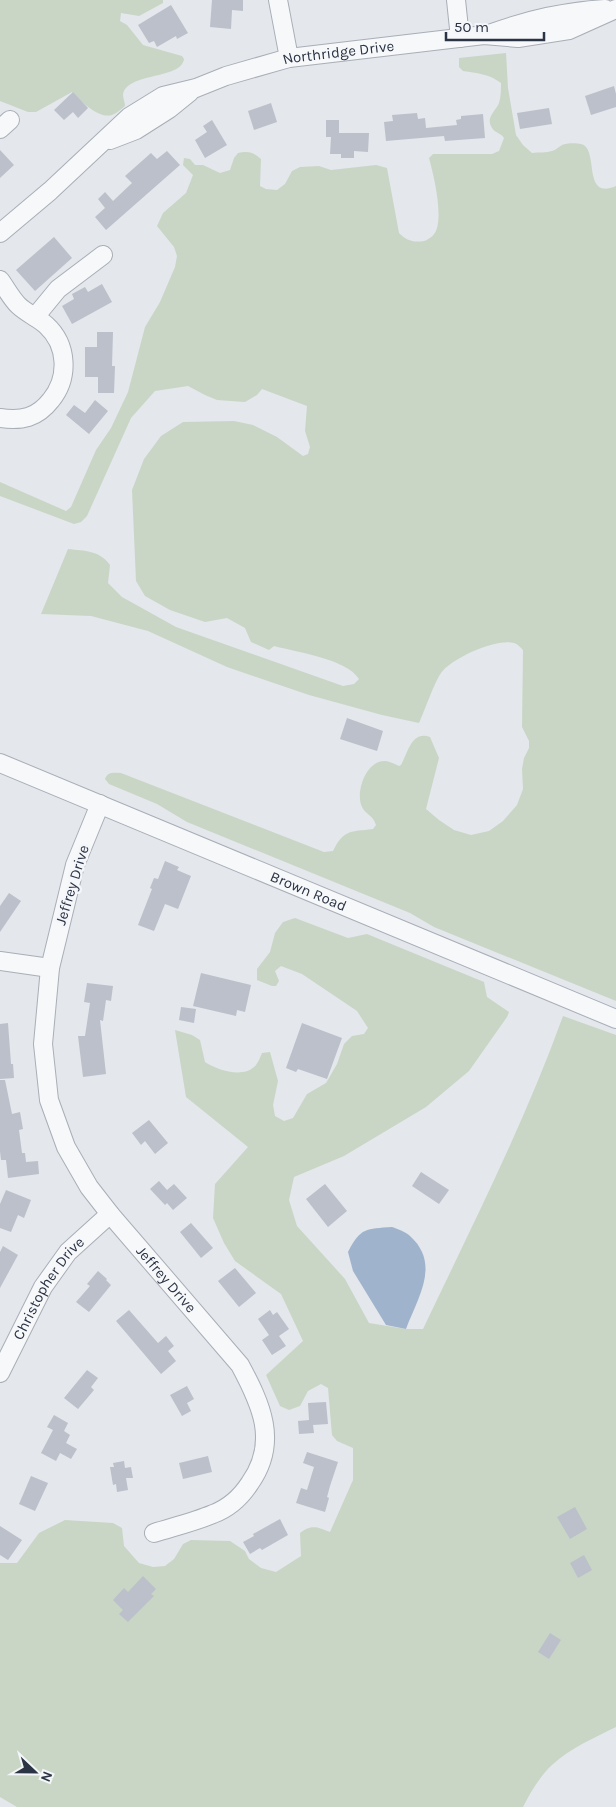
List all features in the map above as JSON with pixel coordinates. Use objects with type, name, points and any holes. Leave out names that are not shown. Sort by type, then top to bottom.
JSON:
[{"type":"street","points":[[278,0],[289,58]]},
{"type":"street","points":[[456,0],[460,38]]},
{"type":"street","name":"Northridge Drive","points":[[0,233],[50,191],[129,117],[163,96],[196,88],[226,76],[289,58],[484,35],[518,38],[569,30],[616,8]]},
{"type":"street","points":[[35,317],[58,289],[103,255]]},
{"type":"street","points":[[0,280],[15,303],[25,312],[46,325],[58,338],[63,356],[64,374],[57,393],[43,410],[26,418],[0,418]]},
{"type":"street","name":"Brown Road","points":[[0,763],[616,1019]]},
{"type":"street","name":"Jeffrey Drive","points":[[100,804],[75,865],[50,968],[43,1044],[49,1100],[66,1147],[89,1187],[110,1214],[240,1364],[254,1390],[263,1416],[266,1445],[257,1473],[240,1498],[214,1514],[154,1533]]},
{"type":"street","points":[[0,961],[50,968]]},
{"type":"street","name":"Christopher Drive","points":[[0,1373],[43,1287],[68,1252],[110,1214]]},
{"type":"green space","points":[[0,0],[163,0],[163,3],[139,16],[121,13],[120,21],[127,25],[143,45],[182,56],[184,59],[181,66],[174,70],[143,79],[126,88],[123,95],[125,106],[112,115],[107,116],[96,112],[72,92],[36,112],[28,112],[0,101]]},
{"type":"green space","points":[[506,53],[508,88],[516,135],[523,145],[532,153],[550,152],[566,144],[581,144],[587,148],[590,154],[592,172],[598,186],[605,189],[616,186],[616,1001],[434,927],[410,913],[187,822],[157,804],[109,784],[105,779],[110,774],[121,773],[324,852],[333,851],[344,835],[353,831],[373,829],[376,825],[362,807],[360,801],[361,786],[368,771],[378,762],[387,761],[399,766],[401,765],[411,744],[415,739],[424,736],[430,737],[439,758],[426,809],[439,820],[454,830],[471,835],[489,831],[503,821],[517,805],[523,789],[522,769],[524,758],[529,748],[529,741],[522,727],[523,650],[515,644],[506,642],[486,646],[475,650],[447,667],[435,683],[419,723],[309,695],[227,667],[148,631],[91,616],[41,614],[68,549],[91,552],[101,556],[110,565],[108,583],[122,597],[176,627],[343,686],[354,684],[359,679],[344,666],[320,657],[274,646],[269,650],[251,642],[245,628],[227,618],[205,622],[170,610],[145,596],[136,581],[132,490],[144,459],[161,436],[183,422],[234,421],[253,425],[277,437],[303,456],[308,454],[310,447],[305,431],[307,406],[262,389],[257,395],[245,402],[217,400],[188,386],[155,391],[131,418],[87,516],[81,522],[74,524],[0,496],[0,482],[66,511],[71,507],[96,450],[111,428],[128,392],[145,327],[160,302],[175,267],[177,256],[174,247],[157,226],[163,213],[186,193],[193,175],[183,165],[184,158],[190,159],[195,165],[203,165],[220,173],[230,170],[238,153],[251,153],[261,159],[260,186],[266,189],[277,190],[285,184],[292,171],[300,167],[319,166],[331,170],[376,165],[387,168],[399,233],[416,242],[424,241],[434,235],[439,212],[429,158],[433,154],[492,154],[499,151],[504,138],[493,130],[490,124],[490,117],[499,103],[501,83],[478,73],[463,71],[459,67],[459,58]]},
{"type":"green space","points":[[295,918],[348,938],[367,934],[484,982],[487,997],[509,1012],[469,1071],[426,1107],[344,1156],[294,1177],[289,1200],[297,1226],[345,1279],[369,1323],[406,1329],[423,1329],[479,1213],[532,1096],[563,1016],[616,1035],[616,1727],[582,1744],[559,1759],[539,1779],[523,1807],[17,1807],[0,1797],[0,1563],[17,1563],[39,1533],[65,1520],[113,1523],[122,1528],[124,1546],[139,1563],[153,1567],[165,1566],[174,1559],[183,1544],[191,1540],[230,1541],[245,1551],[249,1559],[261,1568],[276,1572],[301,1556],[300,1533],[308,1528],[315,1527],[330,1532],[353,1480],[353,1448],[337,1441],[332,1435],[328,1388],[321,1384],[308,1391],[300,1406],[289,1410],[280,1406],[266,1375],[303,1341],[281,1294],[235,1261],[224,1243],[213,1218],[215,1184],[248,1147],[186,1097],[175,1030],[192,1035],[200,1040],[205,1062],[230,1072],[249,1070],[257,1064],[262,1053],[270,1052],[278,1081],[273,1105],[275,1116],[284,1121],[293,1118],[307,1094],[326,1083],[337,1064],[344,1044],[352,1036],[364,1034],[368,1028],[357,1011],[302,974],[281,966],[275,971],[279,981],[276,986],[257,980],[257,969],[270,952],[275,933],[283,922]]},
{"type":"water","points":[[392,1227],[410,1236],[419,1247],[426,1269],[421,1293],[406,1329],[386,1325],[353,1271],[348,1252],[357,1238],[365,1231]]},
{"type":"building","points":[[212,0],[243,0],[243,11],[232,10],[231,29],[210,27]]},
{"type":"building","points":[[171,5],[188,33],[177,39],[176,36],[157,47],[154,41],[149,43],[138,25]]},
{"type":"building","points":[[614,86],[616,107],[591,115],[585,96]]},
{"type":"building","points":[[73,92],[88,108],[78,118],[73,112],[64,120],[54,110]]},
{"type":"building","points":[[271,103],[277,122],[254,130],[248,111]]},
{"type":"building","points":[[549,108],[552,124],[520,129],[517,113]]},
{"type":"building","points":[[417,113],[418,119],[425,118],[426,128],[457,125],[456,120],[461,119],[461,116],[483,114],[485,138],[445,141],[444,136],[386,141],[384,122],[393,121],[392,115]]},
{"type":"building","points":[[212,120],[227,145],[205,158],[195,140],[207,132],[203,126]]},
{"type":"building","points":[[326,120],[339,120],[339,133],[369,133],[368,152],[354,151],[354,158],[341,158],[341,154],[330,154],[331,137],[326,137]]},
{"type":"building","points":[[0,150],[14,165],[0,178]]},
{"type":"building","points":[[167,151],[180,165],[106,230],[95,217],[105,208],[98,199],[105,192],[113,201],[132,183],[125,176],[151,153],[157,159]]},
{"type":"building","points":[[54,237],[72,258],[35,291],[16,270]]},
{"type":"building","points":[[102,284],[112,302],[72,324],[62,306],[74,299],[72,294],[85,287],[88,292]]},
{"type":"building","points":[[97,332],[113,332],[112,366],[115,366],[114,393],[98,393],[98,377],[85,377],[85,347],[97,347]]},
{"type":"building","points":[[95,400],[108,411],[89,434],[66,415],[74,405],[85,413]]},
{"type":"building","points":[[347,718],[383,731],[377,751],[340,739]]},
{"type":"building","points":[[165,861],[179,867],[177,870],[191,876],[178,909],[165,904],[154,931],[138,925],[152,889],[150,888],[154,878],[158,879]]},
{"type":"building","points":[[9,893],[21,901],[0,932],[0,906]]},
{"type":"building","points":[[201,973],[251,985],[245,1012],[237,1010],[236,1016],[193,1006]]},
{"type":"building","points":[[87,983],[113,986],[111,1001],[106,1000],[103,1021],[100,1020],[106,1074],[83,1077],[78,1036],[85,1036],[90,1003],[84,1002]]},
{"type":"building","points":[[181,1007],[196,1009],[194,1023],[179,1020]]},
{"type":"building","points":[[8,1023],[14,1078],[0,1079],[0,1024]]},
{"type":"building","points":[[302,1023],[342,1038],[327,1079],[298,1069],[296,1072],[286,1068]]},
{"type":"building","points":[[0,1080],[5,1080],[12,1114],[20,1112],[23,1129],[19,1130],[22,1153],[25,1153],[26,1162],[38,1161],[39,1174],[8,1178],[6,1160],[1,1160],[0,1151]]},
{"type":"building","points":[[149,1120],[168,1143],[155,1154],[145,1141],[141,1145],[132,1133]]},
{"type":"building","points":[[421,1172],[449,1190],[439,1204],[412,1186]]},
{"type":"building","points":[[159,1181],[167,1190],[174,1184],[187,1198],[173,1210],[167,1203],[165,1205],[150,1189]]},
{"type":"building","points":[[325,1184],[347,1211],[328,1227],[306,1199]]},
{"type":"building","points":[[6,1190],[31,1200],[24,1218],[18,1215],[11,1232],[0,1228],[0,1204]]},
{"type":"building","points":[[191,1223],[213,1248],[201,1258],[180,1232]]},
{"type":"building","points":[[3,1246],[18,1255],[0,1288],[0,1252]]},
{"type":"building","points":[[235,1268],[256,1293],[239,1307],[218,1281]]},
{"type":"building","points":[[98,1271],[111,1285],[89,1312],[76,1302],[90,1286],[87,1284]]},
{"type":"building","points":[[129,1310],[158,1343],[166,1336],[174,1346],[168,1351],[176,1361],[161,1374],[116,1321]]},
{"type":"building","points":[[270,1310],[273,1315],[277,1312],[289,1329],[279,1336],[286,1346],[272,1355],[262,1340],[269,1335],[258,1319]]},
{"type":"building","points":[[87,1370],[98,1378],[91,1387],[94,1390],[78,1409],[64,1398]]},
{"type":"building","points":[[187,1386],[194,1399],[187,1403],[191,1411],[182,1416],[170,1395]]},
{"type":"building","points":[[326,1402],[328,1424],[313,1425],[314,1433],[299,1434],[298,1421],[309,1420],[308,1403]]},
{"type":"building","points":[[54,1415],[68,1423],[64,1431],[70,1435],[66,1443],[77,1449],[71,1459],[60,1453],[56,1461],[41,1453],[53,1430],[47,1427]]},
{"type":"building","points":[[307,1452],[338,1462],[327,1497],[329,1498],[325,1512],[296,1503],[301,1488],[307,1490],[314,1467],[303,1463]]},
{"type":"building","points":[[208,1456],[212,1472],[183,1479],[179,1463]]},
{"type":"building","points":[[124,1461],[125,1468],[131,1467],[133,1478],[126,1478],[128,1490],[117,1492],[116,1484],[113,1485],[110,1467],[114,1467],[113,1463]]},
{"type":"building","points":[[31,1476],[48,1483],[35,1511],[19,1504]]},
{"type":"building","points":[[575,1507],[587,1529],[570,1539],[557,1517]]},
{"type":"building","points":[[280,1519],[288,1535],[262,1550],[260,1548],[250,1554],[243,1542],[254,1536],[253,1534]]},
{"type":"building","points":[[0,1526],[22,1540],[8,1560],[0,1555]]},
{"type":"building","points":[[584,1555],[592,1570],[578,1578],[570,1563]]},
{"type":"building","points":[[143,1576],[156,1589],[151,1594],[154,1596],[128,1622],[119,1614],[123,1610],[113,1600],[124,1588],[128,1592]]},
{"type":"building","points":[[550,1633],[561,1640],[549,1659],[538,1652]]}]
